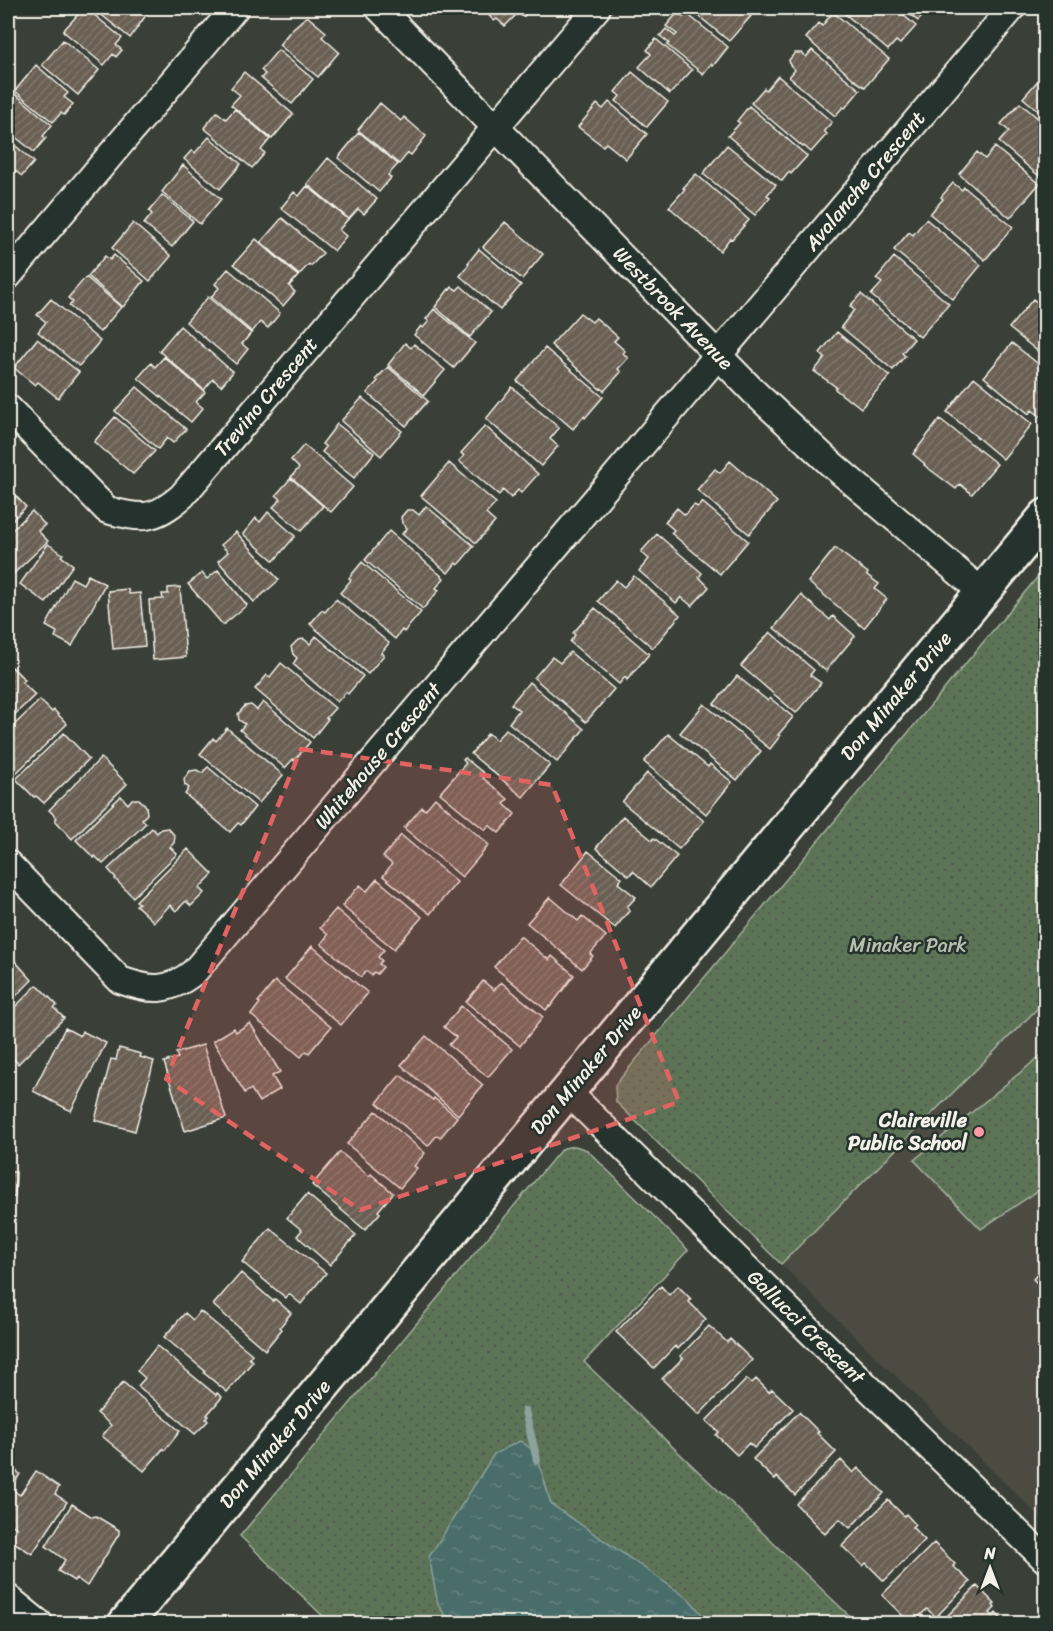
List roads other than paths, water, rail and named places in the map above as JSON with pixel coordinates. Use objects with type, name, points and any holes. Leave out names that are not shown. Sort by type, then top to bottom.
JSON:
[{"type":"street","points":[[8,276],[235,8]]},
{"type":"street","name":"Westbrook Avenue","points":[[379,8],[754,392],[829,462],[982,592]]},
{"type":"street","name":"Trevino Crescent","points":[[8,408],[107,510],[129,516],[148,517],[167,509],[182,496],[597,8]]},
{"type":"street","name":"Avalanche Crescent","points":[[719,355],[1012,8]]},
{"type":"street","name":"Whitehouse Crescent","points":[[8,864],[120,980],[140,987],[160,988],[180,983],[194,972],[719,355]]},
{"type":"street","name":"Don Minaker Drive","points":[[125,1623],[1046,516]]},
{"type":"street","name":"Gallucci Crescent","points":[[568,1092],[1046,1560]]},
{"type":"street","points":[[8,1598],[40,1623]]},
{"type":"water","points":[[520,1441],[536,1452],[551,1504],[689,1599],[709,1623],[451,1623],[438,1605],[429,1557],[494,1454]]},
{"type":"waterway","points":[[525,1411],[537,1460]]},
{"type":"place","name":"Claireville Public School","points":[[979,1132]]},
{"type":"park label","name":"Minaker Park","points":[[908,945]]}]
